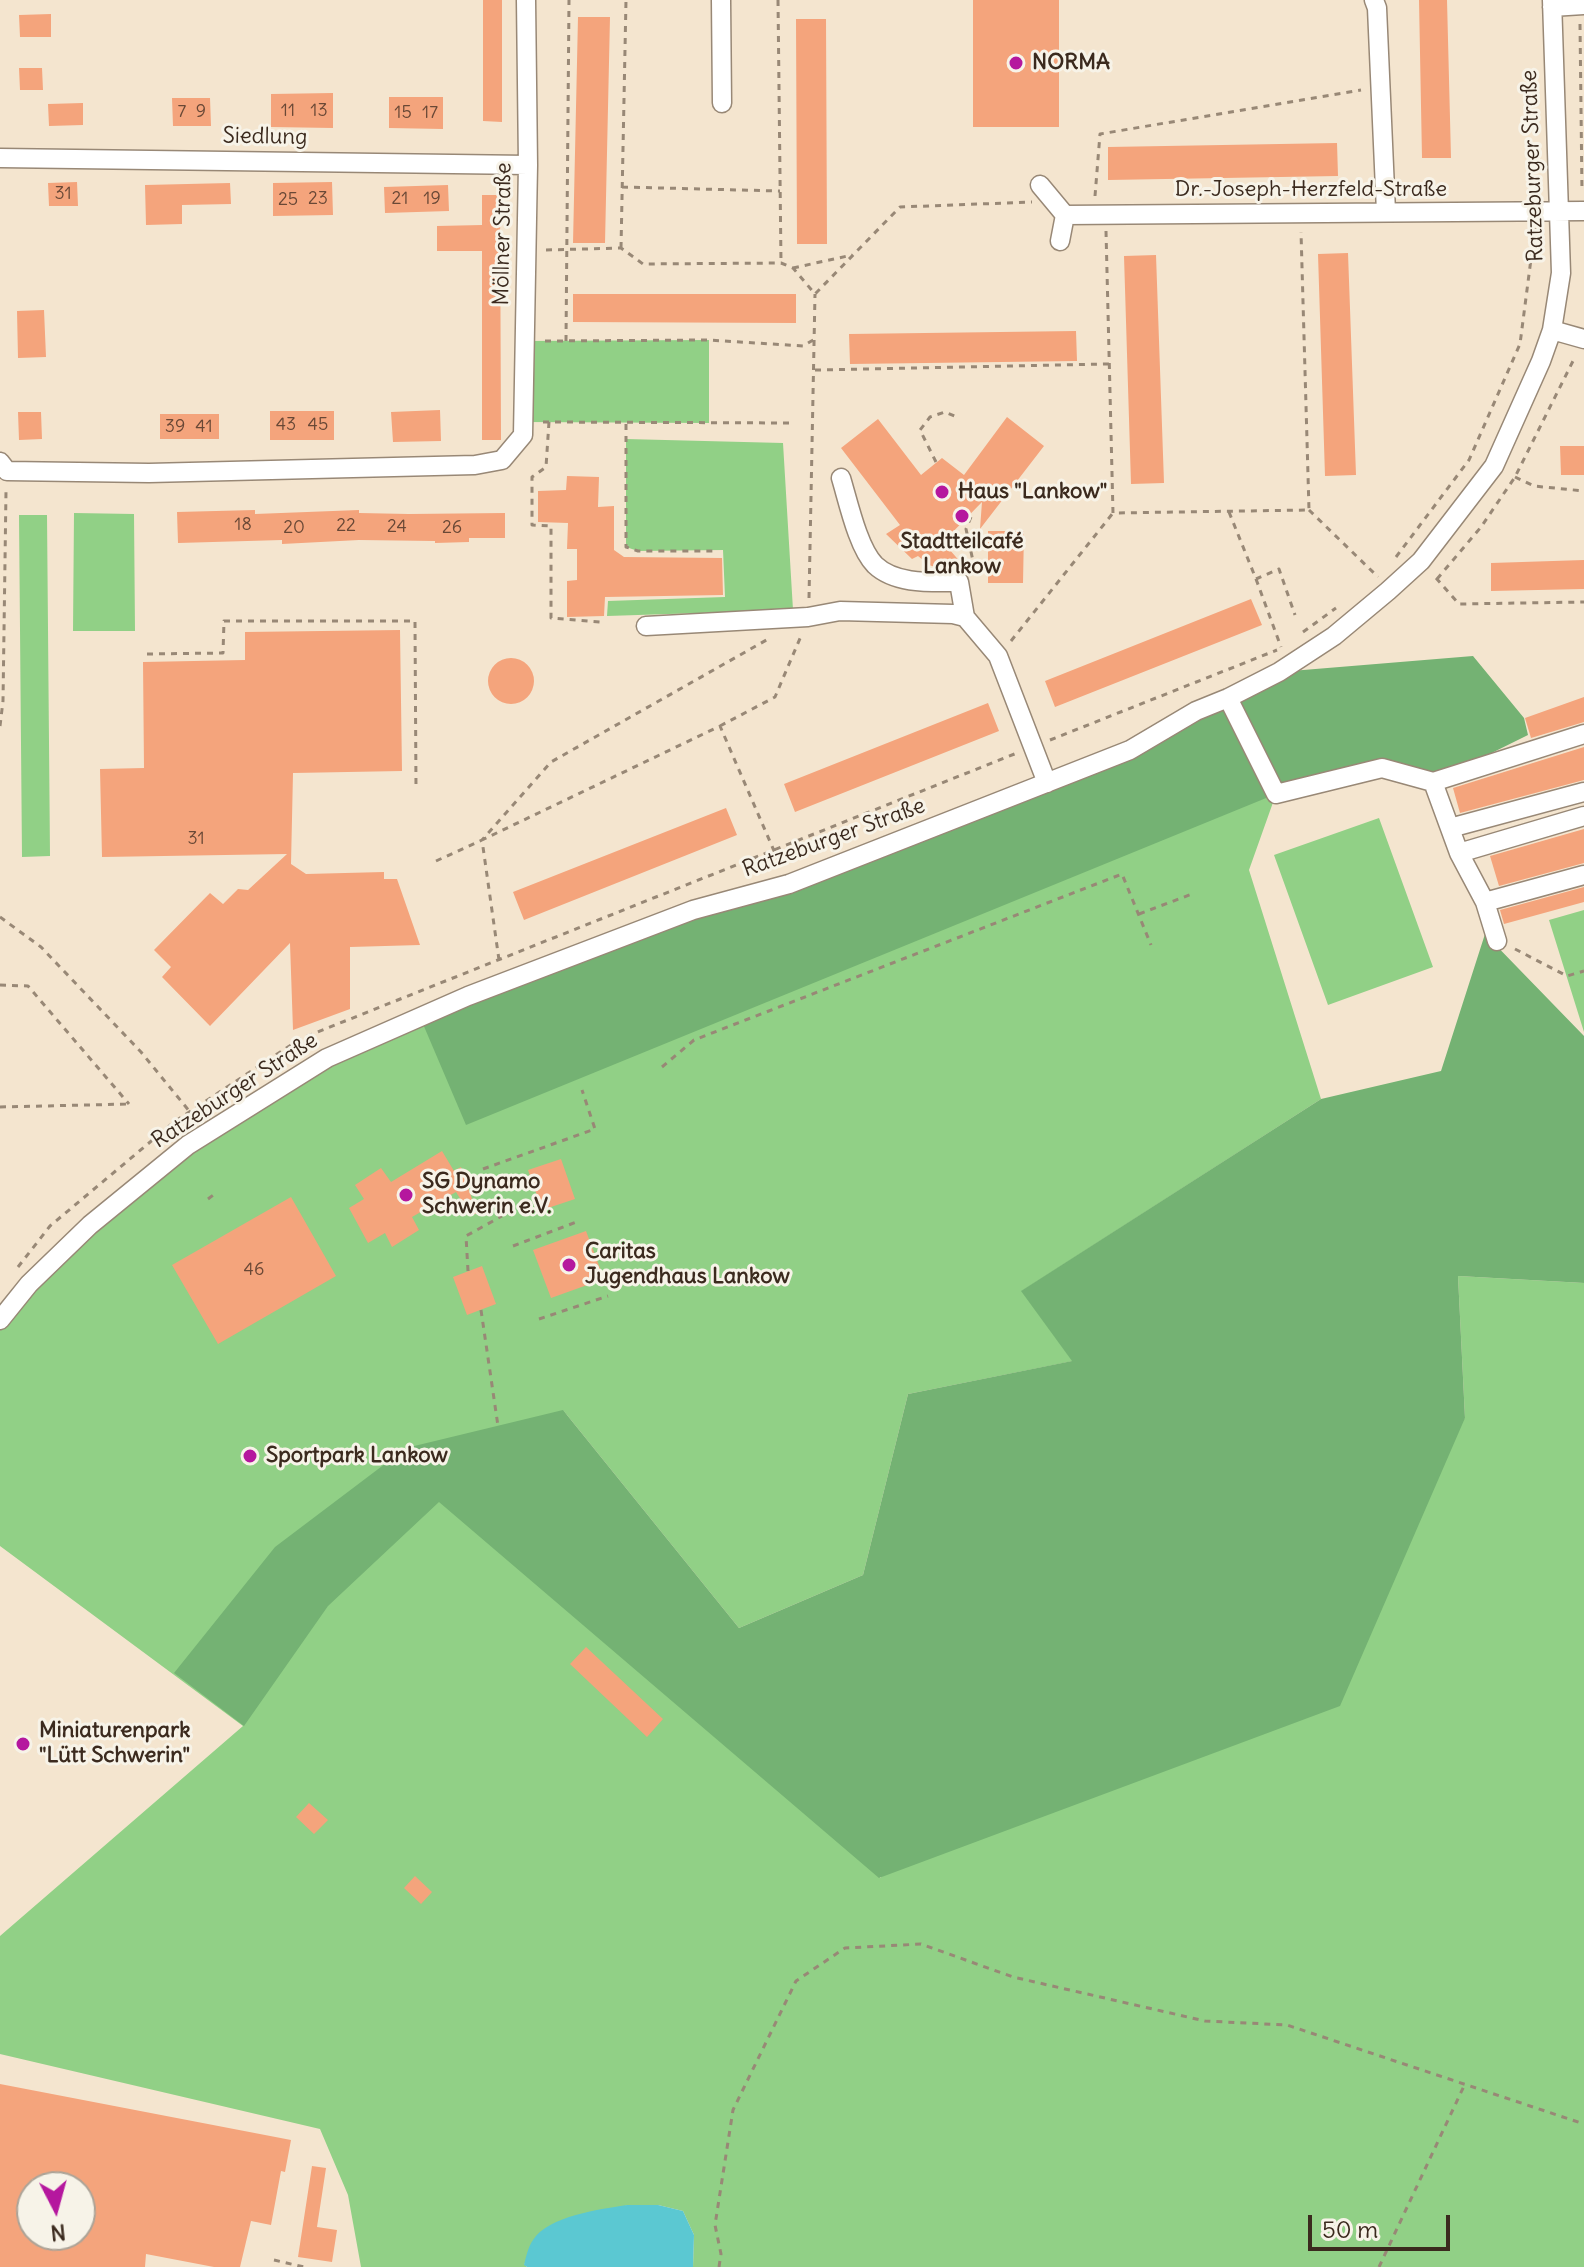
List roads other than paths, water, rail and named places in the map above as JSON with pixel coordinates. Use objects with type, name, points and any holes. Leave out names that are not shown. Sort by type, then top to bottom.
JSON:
[{"type":"street","name":"Möllner Straße","points":[[3,467],[180,472],[475,465],[502,460],[523,435],[528,165],[526,0]]},
{"type":"street","points":[[721,0],[722,103]]},
{"type":"street","points":[[1374,0],[1377,8],[1386,212]]},
{"type":"street","points":[[1552,3],[1582,5]]},
{"type":"street","name":"Ratzeburger Straße","points":[[0,1320],[29,1284],[90,1225],[188,1145],[327,1058],[468,996],[693,910],[789,884],[1130,750],[1196,711],[1279,672],[1334,636],[1383,584],[1421,561],[1494,466],[1552,330],[1561,273],[1552,3]]},
{"type":"street","name":"Siedlung","points":[[0,158],[528,165]]},
{"type":"street","points":[[1040,185],[1060,208],[1060,241]]},
{"type":"street","name":"Dr.-Joseph-Herzfeld-Straße","points":[[1060,208],[1099,215],[1583,211]]},
{"type":"street","points":[[1552,330],[1584,339]]},
{"type":"street","points":[[841,478],[856,530],[875,565],[896,577],[922,582],[959,582],[965,617],[998,656],[1047,783]]},
{"type":"street","points":[[646,626],[808,617],[840,611],[953,614],[965,617]]},
{"type":"street","points":[[1228,698],[1276,794],[1382,768],[1433,782],[1584,734]]},
{"type":"street","points":[[1433,782],[1459,853],[1485,902],[1497,941]]},
{"type":"street","points":[[1450,828],[1584,792]]},
{"type":"street","points":[[1459,853],[1584,816]]},
{"type":"street","points":[[1485,902],[1584,875]]},
{"type":"water","points":[[627,2205],[658,2205],[683,2211],[694,2235],[693,2267],[524,2265],[533,2240],[550,2225],[576,2215]]},
{"type":"place","name":"NORMA","points":[[1016,63]]},
{"type":"place","name":"Haus \"Lankow\"","points":[[942,492]]},
{"type":"place","name":"Stadtteilcafé Lankow","points":[[962,516]]},
{"type":"place","name":"SG Dynamo Schwerin e.V.","points":[[406,1195]]},
{"type":"place","name":"Caritas Jugendhaus Lankow","points":[[569,1265]]},
{"type":"place","name":"Sportpark Lankow","points":[[250,1456]]},
{"type":"place","name":"Miniaturenpark \"Lütt Schwerin\"","points":[[23,1744]]}]
